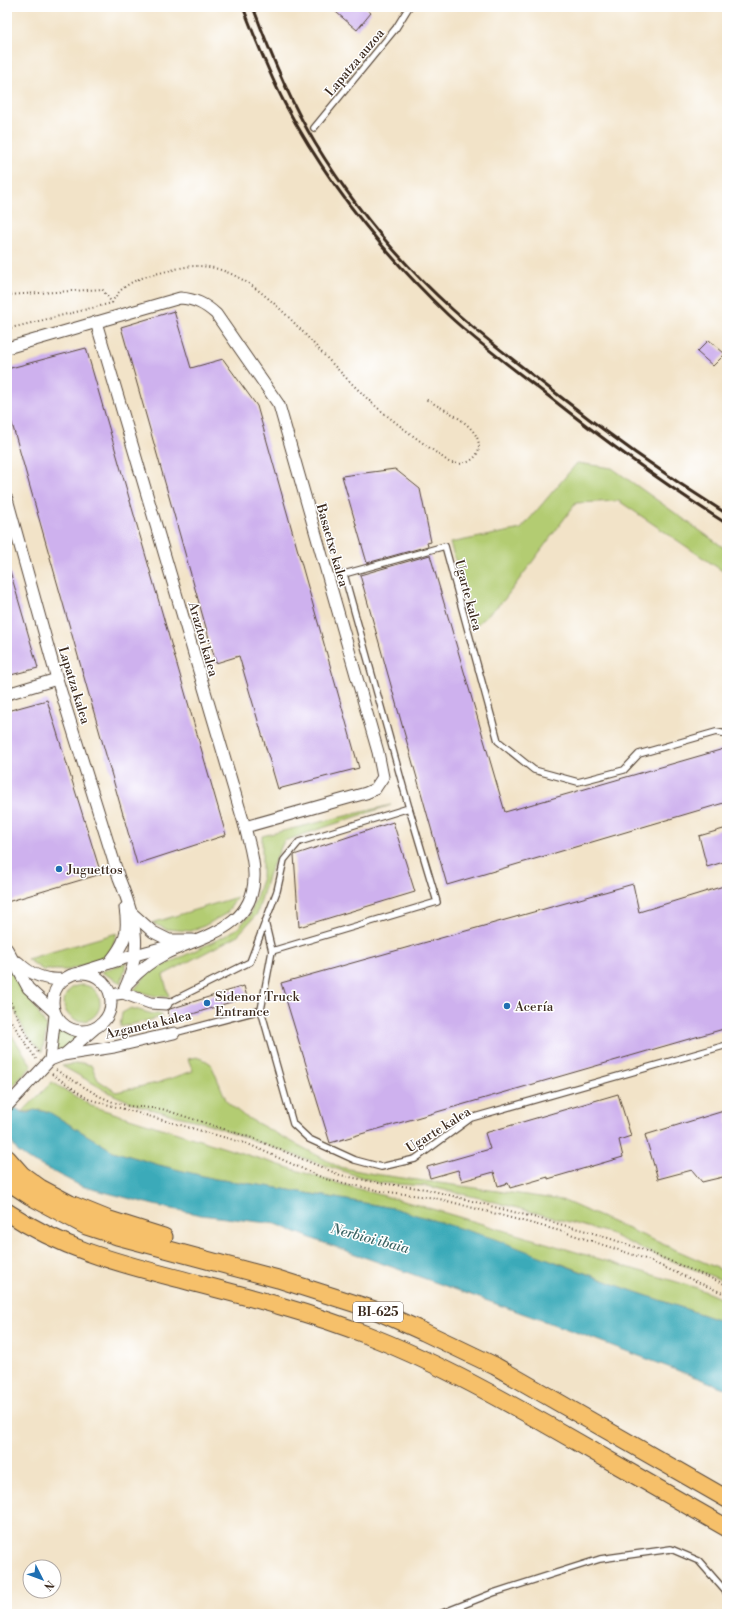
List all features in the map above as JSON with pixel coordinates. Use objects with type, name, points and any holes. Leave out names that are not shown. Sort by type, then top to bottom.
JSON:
[{"type":"main road","points":[[7,1158],[22,1175],[40,1188],[70,1204],[107,1219],[206,1250],[326,1294]]},
{"type":"main road","name":"BI-625","points":[[7,1181],[30,1196],[86,1226],[117,1236],[278,1279],[375,1310],[454,1345],[494,1366],[727,1499]]},
{"type":"main road","name":"BI-625","points":[[7,1212],[76,1249],[110,1260],[298,1312],[366,1334],[421,1358],[482,1388],[726,1528]]},
{"type":"street","name":"Basaetxe kalea","points":[[96,322],[180,298],[202,303],[216,314],[279,405],[384,777],[374,788],[366,793],[245,827]]},
{"type":"street","points":[[7,348],[96,322]]},
{"type":"street","name":"Araztoi kalea","points":[[96,322],[245,827],[254,867],[253,892],[239,916],[229,926],[198,940]]},
{"type":"street","name":"Lapatza kalea","points":[[7,499],[58,679],[119,878]]},
{"type":"street","points":[[7,694],[58,679]]},
{"type":"street","points":[[80,973],[88,973],[99,979],[108,988],[111,996],[123,993],[129,982],[137,941],[133,913],[119,878]]},
{"type":"street","points":[[109,963],[122,946],[127,932],[119,878]]},
{"type":"street","points":[[133,913],[152,932],[169,940],[198,940]]},
{"type":"street","points":[[9,953],[34,974],[53,980],[64,979],[135,955],[198,940]]},
{"type":"street","points":[[129,982],[154,959],[198,940]]},
{"type":"street","name":"Azganeta kalea","points":[[9,953],[28,988],[68,1028],[85,1032],[94,1029]]},
{"type":"street","points":[[7,1106],[50,1060],[55,1014],[52,1003],[54,994],[64,979]]},
{"type":"street","name":"Azganeta kalea","points":[[123,993],[150,1003],[166,1004]]},
{"type":"street","name":"Azganeta kalea","points":[[63,1055],[102,1023],[108,1015],[111,1006],[111,996]]},
{"type":"street","name":"Azganeta kalea","points":[[50,1060],[63,1055],[114,1047],[174,1033]]},
{"type":"lane","name":"Lapatza auzoa","points":[[314,128],[396,28],[409,7]]},
{"type":"lane","name":"Ugarte kalea","points":[[272,951],[437,902],[409,808],[344,574],[444,546],[498,741],[534,770],[578,782],[624,770],[639,754],[716,732],[727,734]]},
{"type":"lane","points":[[166,1004],[250,962],[277,891],[284,860],[300,842],[409,808]]},
{"type":"lane","name":"Ugarte kalea","points":[[265,921],[272,951],[261,1010],[293,1124],[309,1139],[355,1160],[381,1167],[415,1159],[470,1118],[727,1045]]},
{"type":"lane","name":"Azganeta kalea","points":[[174,1033],[261,1010]]},
{"type":"lane","points":[[440,1614],[493,1593],[600,1559],[671,1549],[699,1561],[727,1593]]},
{"type":"path","points":[[112,303],[115,296],[122,288],[151,275],[184,267],[198,266],[228,273],[250,284],[272,301],[372,402],[402,427],[449,462],[459,466],[469,463],[476,458],[479,443],[474,431],[463,420],[425,399]]},
{"type":"path","points":[[7,295],[102,289],[112,303]]},
{"type":"path","points":[[7,329],[112,303]]},
{"type":"path","points":[[99,1096],[129,1106],[162,1109],[255,1139],[340,1175],[426,1190],[590,1232],[644,1250],[727,1285]]},
{"type":"path","points":[[88,1099],[248,1144],[325,1180],[381,1191],[436,1198],[564,1232],[643,1258],[727,1295]]},
{"type":"green space","points":[[577,463],[612,468],[727,550],[727,574],[619,501],[576,503],[504,600],[475,626],[450,543],[521,529]]},
{"type":"green space","points":[[391,805],[284,841],[269,873],[257,914],[237,936],[163,975],[169,997],[155,996],[134,990],[148,973],[223,937],[238,928],[250,915],[262,880],[262,836]]},
{"type":"green space","points":[[237,897],[227,913],[204,926],[190,931],[166,929],[152,923]]},
{"type":"green space","points":[[117,933],[111,950],[101,959],[69,970],[43,970],[27,959]]},
{"type":"green space","points":[[127,962],[121,983],[101,972]]},
{"type":"green space","points":[[7,963],[47,1027],[42,1052],[26,1034],[7,995]]},
{"type":"green space","points":[[86,985],[95,990],[99,996],[99,1010],[95,1016],[86,1021],[78,1021],[69,1016],[65,1010],[64,999],[69,990],[75,986]]},
{"type":"green space","points":[[131,1008],[153,1014],[161,1014],[162,1017],[120,1027],[122,1013]]},
{"type":"green space","points":[[7,1028],[32,1066],[7,1092]]},
{"type":"green space","points":[[58,1029],[79,1038],[53,1055]]},
{"type":"green space","points":[[196,1057],[211,1064],[227,1102],[244,1116],[339,1167],[374,1174],[562,1200],[724,1271],[727,1273],[727,1282],[644,1250],[606,1232],[484,1199],[427,1186],[379,1183],[294,1155],[209,1124],[142,1107],[114,1095],[62,1066],[82,1063],[91,1065],[98,1080],[116,1092],[157,1083],[193,1071],[188,1059]]},
{"type":"green space","points":[[52,1082],[91,1106],[337,1183],[432,1209],[697,1288],[727,1301],[727,1323],[627,1289],[562,1264],[393,1208],[266,1186],[215,1179],[159,1165],[113,1151],[62,1120],[41,1110],[22,1112]]},
{"type":"water","name":"Nerbioi ibaia","points":[[7,1103],[22,1112],[28,1113],[34,1110],[49,1112],[113,1151],[159,1165],[215,1179],[266,1186],[393,1208],[492,1238],[627,1289],[727,1323],[727,1389],[578,1333],[313,1239],[276,1224],[201,1215],[154,1205],[81,1186],[28,1159],[18,1152],[10,1140],[9,1132],[7,1130]]},
{"type":"building","points":[[330,7],[364,7],[371,13],[357,30]]},
{"type":"building","points":[[174,311],[191,368],[223,359],[257,406],[359,768],[278,789],[239,656],[216,663],[121,327]]},
{"type":"building","points":[[709,340],[725,354],[713,366],[697,352]]},
{"type":"building","points":[[86,348],[226,835],[137,864],[7,406],[7,369]]},
{"type":"building","points":[[395,469],[420,489],[431,542],[427,543],[428,546],[367,563],[342,476]]},
{"type":"building","points":[[430,555],[505,812],[727,748],[727,802],[447,885],[360,575]]},
{"type":"building","points":[[7,571],[10,571],[38,668],[7,676]]},
{"type":"building","points":[[47,700],[101,874],[7,902],[7,711]]},
{"type":"building","points":[[393,822],[415,892],[299,927],[294,855]]},
{"type":"building","points":[[727,828],[727,861],[707,867],[699,836]]},
{"type":"building","name":"Acería","points":[[633,884],[639,912],[727,885],[727,1028],[330,1143],[281,983]]},
{"type":"building","name":"Sidenor Truck Entrance","points":[[244,986],[247,997],[170,1021],[168,1011],[170,1009]]},
{"type":"building","points":[[618,1094],[631,1136],[619,1140],[623,1157],[548,1179],[548,1177],[510,1188],[508,1183],[498,1186],[494,1172],[462,1181],[458,1170],[430,1178],[427,1167],[490,1149],[485,1133]]},
{"type":"building","points":[[727,1110],[727,1176],[702,1182],[692,1170],[658,1179],[645,1135]]},
{"type":"railway","points":[[243,7],[273,80],[301,133],[319,162],[358,216],[401,267],[448,315],[497,356],[635,462],[727,524]]},
{"type":"railway","points":[[253,7],[281,76],[315,143],[329,166],[361,210],[414,272],[453,310],[509,357],[611,435],[657,468],[727,514]]},
{"type":"place","name":"Juguettos","points":[[59,869]]},
{"type":"place","name":"Sidenor Truck Entrance","points":[[207,1003]]},
{"type":"place","name":"Acería","points":[[507,1006]]}]
